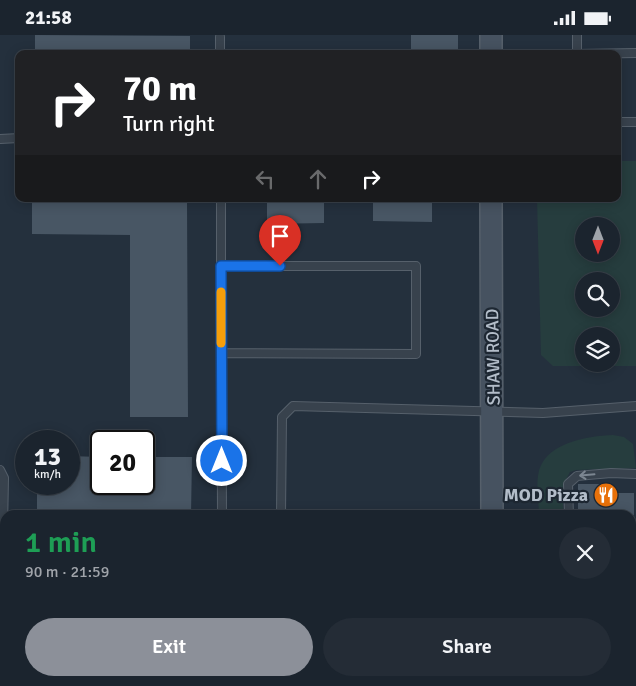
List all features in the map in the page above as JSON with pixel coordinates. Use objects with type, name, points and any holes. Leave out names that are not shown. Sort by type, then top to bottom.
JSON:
[{"type":"main road","points":[[491,35],[491,50]]},
{"type":"main road","name":"SHAW ROAD","points":[[492,202],[492,510]]},
{"type":"lane","points":[[577,35],[577,50]]},
{"type":"lane","points":[[220,37],[220,50]]},
{"type":"lane","points":[[621,53],[636,53]]},
{"type":"lane","points":[[621,122],[636,122]]},
{"type":"lane","points":[[0,139],[15,139]]},
{"type":"lane","points":[[221,202],[222,510]]},
{"type":"lane","points":[[221,266],[416,266],[416,354],[221,353]]},
{"type":"lane","points":[[282,510],[282,417],[293,406],[543,413],[636,406]]},
{"type":"lane","points":[[0,470],[4,478],[3,510]]},
{"type":"lane","points":[[569,510],[568,484],[578,476],[611,473],[636,474]]},
{"type":"green space","points":[[621,161],[636,161],[636,366],[620,366],[620,327],[575,327],[575,366],[553,366],[541,355],[537,202],[621,202]]},
{"type":"green space","points":[[613,435],[624,437],[633,444],[636,468],[576,470],[570,472],[563,485],[563,510],[539,510],[537,491],[541,465],[548,456],[567,443],[591,437]]},
{"type":"building","points":[[35,35],[190,36],[190,50],[35,50]]},
{"type":"building","points":[[411,35],[458,35],[458,50],[411,50]]},
{"type":"building","points":[[32,202],[187,202],[188,417],[130,417],[130,235],[32,234]]},
{"type":"building","points":[[267,202],[324,202],[324,223],[267,224]]},
{"type":"building","points":[[373,202],[432,202],[432,222],[373,221]]},
{"type":"building","points":[[80,456],[90,457],[90,495],[155,495],[155,457],[192,457],[191,510],[37,510],[37,495],[80,495]]},
{"type":"building","points":[[578,484],[605,484],[605,493],[634,493],[634,510],[578,510]]},
{"type":"slow traffic","points":[[221,292],[221,343]]},
{"type":"place","name":"MOD Pizza","points":[[606,495]]},
{"type":"route","points":[[222,461],[221,266],[280,266]]}]
